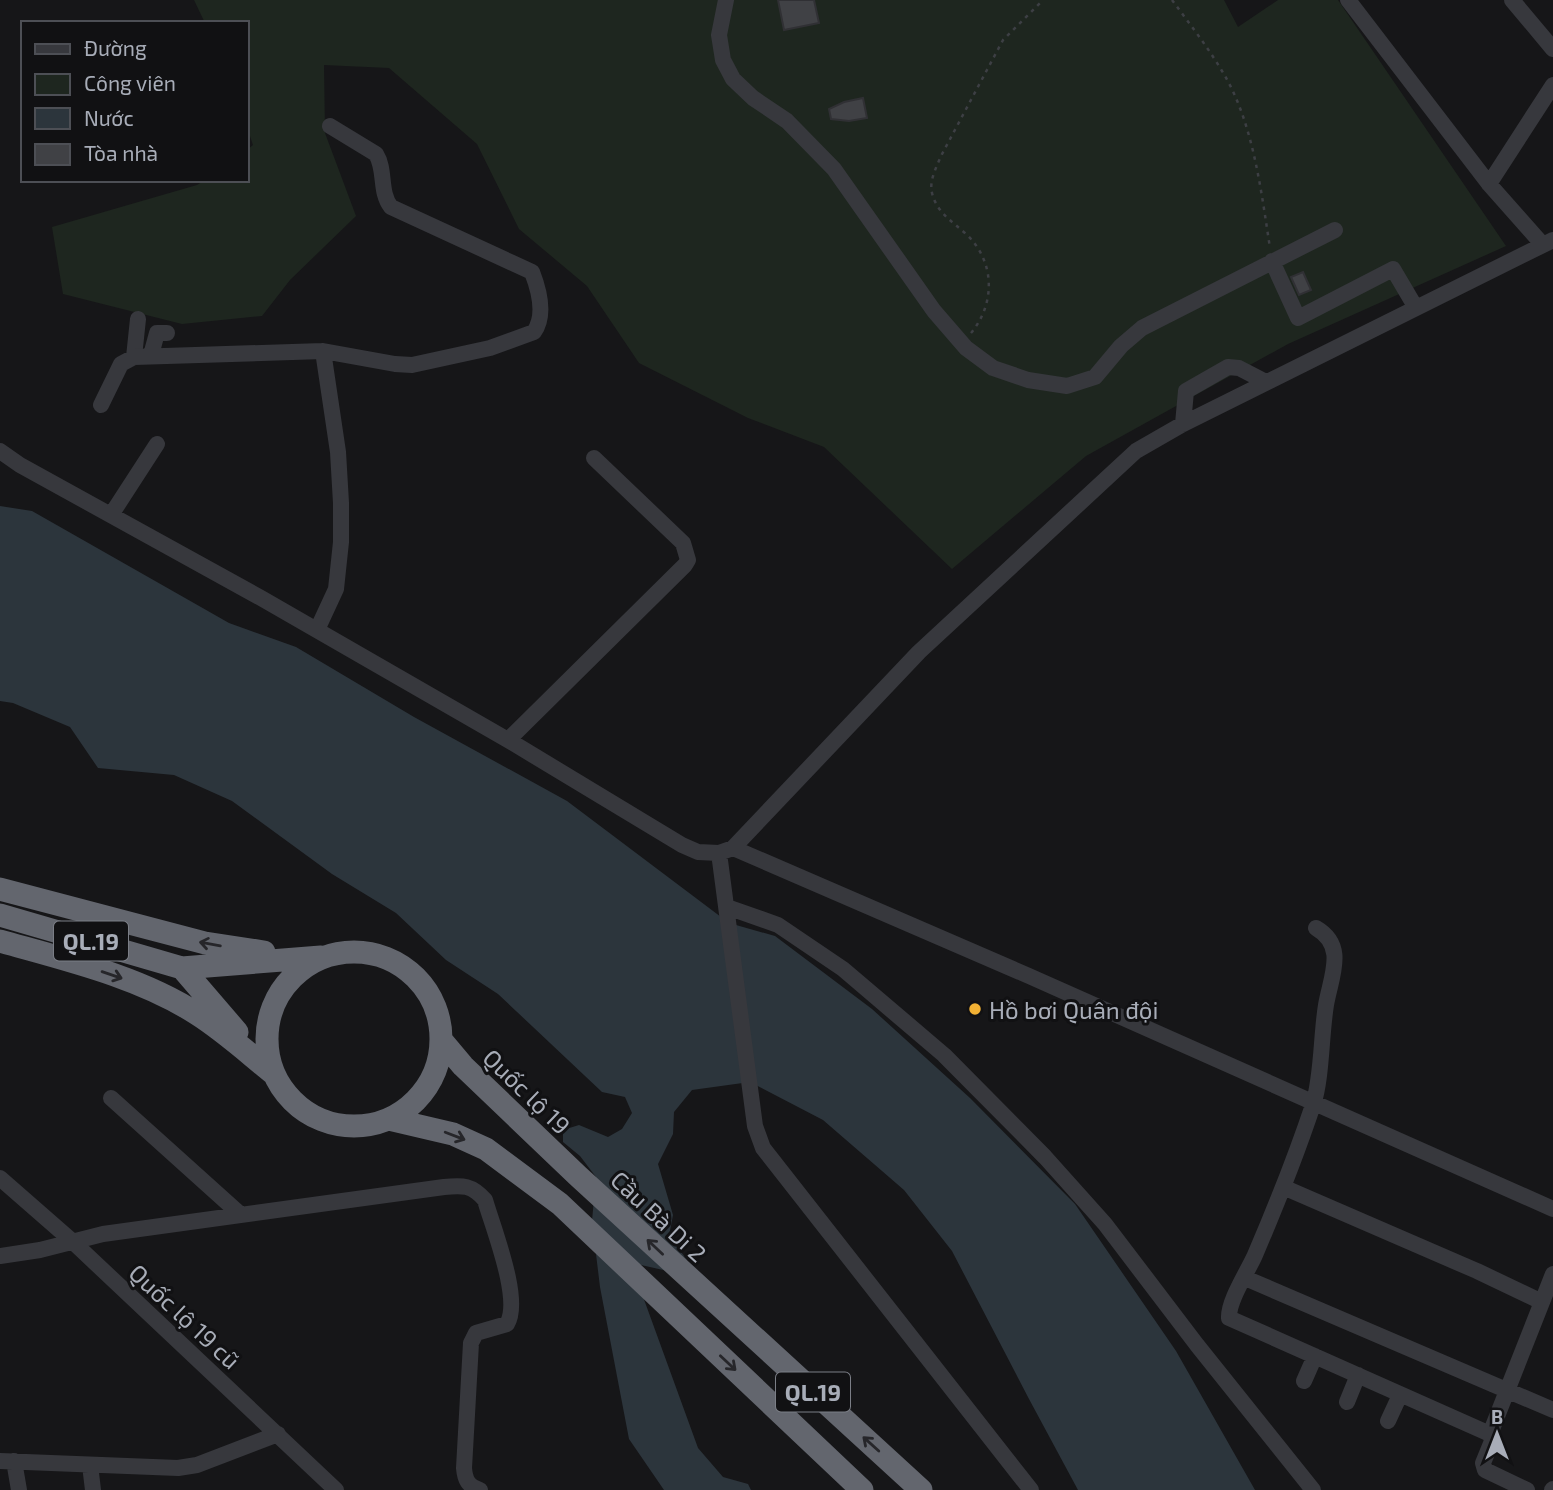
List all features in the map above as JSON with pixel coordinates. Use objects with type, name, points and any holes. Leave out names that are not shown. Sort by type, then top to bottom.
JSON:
[{"type":"highway","points":[[0,889],[205,943],[327,957],[354,953],[381,957],[406,969],[426,989],[438,1014],[442,1041],[438,1065],[427,1088],[411,1106],[390,1119],[363,1126],[335,1124],[310,1114],[288,1097],[274,1074],[182,968]]},
{"type":"highway","name":"QL.19","points":[[0,915],[182,968],[327,957]]},
{"type":"highway","points":[[0,941],[139,985],[197,1013],[274,1074]]},
{"type":"highway","points":[[274,1074],[267,1051],[268,1027],[274,1004],[287,984],[305,967],[327,957]]},
{"type":"highway","name":"Quốc lộ 19","points":[[442,1041],[463,1066],[578,1176]]},
{"type":"highway","name":"QL.19","points":[[390,1119],[453,1134],[486,1149],[560,1204],[862,1490]]},
{"type":"highway","name":"Cầu Bà Di 2","points":[[578,1176],[921,1490]]},
{"type":"street","points":[[726,0],[719,35],[723,60],[733,79],[753,98],[788,121],[834,169],[934,311],[961,344],[993,368],[1028,380],[1066,386],[1094,377],[1121,346],[1142,328],[1335,230]]},
{"type":"street","points":[[1031,1490],[763,1148],[755,1126],[728,915],[726,850],[919,652],[1136,451],[1183,424],[1548,242],[1489,184],[1348,0]]},
{"type":"street","points":[[1513,0],[1553,49]]},
{"type":"street","points":[[1489,184],[1553,85]]},
{"type":"street","points":[[101,405],[121,363],[134,357],[323,351],[412,365],[489,348],[534,332],[540,316],[540,297],[532,272],[391,207],[386,201],[381,162],[376,154],[330,126]]},
{"type":"street","points":[[1272,261],[1298,318],[1394,269],[1416,308]]},
{"type":"street","points":[[134,357],[138,319]]},
{"type":"street","points":[[151,355],[157,332],[167,333]]},
{"type":"street","points":[[317,630],[336,589],[341,542],[338,452],[323,351]]},
{"type":"street","points":[[1183,424],[1186,391],[1227,367],[1239,368],[1266,382]]},
{"type":"street","points":[[111,516],[157,444]]},
{"type":"street","points":[[0,451],[20,466],[317,630],[508,740],[682,845],[698,852],[726,850],[1314,1102],[1553,1209]]},
{"type":"street","points":[[508,740],[685,565],[688,559],[682,543],[594,458]]},
{"type":"street","points":[[728,915],[778,925],[832,962],[944,1055],[1045,1157],[1105,1224],[1313,1490]]},
{"type":"street","points":[[1316,928],[1327,935],[1334,946],[1335,960],[1325,1007],[1314,1102],[1283,1187],[1228,1315],[1230,1319],[1490,1434]]},
{"type":"street","points":[[111,1098],[242,1215]]},
{"type":"street","name":"Quốc lộ 19 cũ","points":[[0,1178],[72,1241],[336,1490]]},
{"type":"street","points":[[0,1256],[40,1250],[103,1234],[455,1185],[466,1185],[475,1189],[485,1200],[511,1290],[512,1310],[507,1324],[476,1334],[471,1343],[464,1468],[466,1481],[473,1488],[480,1490]]},
{"type":"street","points":[[1283,1187],[1477,1270],[1542,1301]]},
{"type":"street","points":[[1527,1490],[1485,1470],[1483,1462],[1492,1441],[1490,1434],[1553,1274]]},
{"type":"street","points":[[1245,1278],[1553,1410]]},
{"type":"street","points":[[1304,1381],[1315,1356]]},
{"type":"street","points":[[1346,1402],[1358,1375]]},
{"type":"street","points":[[1388,1421],[1400,1395]]},
{"type":"street","points":[[19,1490],[7,1461],[159,1469],[198,1465],[278,1434]]},
{"type":"street","points":[[90,1465],[93,1490]]},
{"type":"path","points":[[961,344],[975,329],[989,300],[990,276],[981,249],[939,212],[932,192],[933,176],[1003,40],[1043,0]]},
{"type":"path","points":[[1172,0],[1223,72],[1239,108],[1258,174],[1272,261]]},
{"type":"green space","points":[[194,0],[1224,0],[1238,27],[1278,0],[1338,0],[1506,246],[1288,344],[1086,456],[952,569],[824,447],[748,418],[639,363],[587,286],[519,229],[477,144],[389,68],[324,65],[325,133],[356,216],[290,280],[262,316],[182,324],[63,294],[52,227],[202,182],[248,182],[248,149],[253,145],[248,130],[248,21],[204,21]]},
{"type":"water","points":[[0,506],[32,511],[229,623],[296,647],[414,717],[567,801],[729,923],[775,936],[872,1009],[970,1098],[1075,1204],[1176,1351],[1255,1490],[1078,1490],[952,1251],[904,1190],[823,1120],[750,1082],[692,1090],[674,1112],[673,1134],[658,1164],[673,1215],[669,1236],[687,1260],[672,1272],[641,1265],[638,1283],[698,1448],[723,1477],[748,1484],[751,1490],[664,1490],[629,1439],[600,1287],[592,1221],[596,1177],[580,1156],[563,1142],[563,1130],[579,1125],[608,1137],[622,1129],[632,1113],[625,1097],[602,1092],[498,994],[446,960],[396,913],[332,874],[232,801],[174,775],[98,768],[70,727],[13,703],[0,701]]},
{"type":"building","points":[[778,0],[814,0],[819,23],[784,30]]},
{"type":"building","points":[[863,98],[867,118],[849,121],[831,119],[829,109]]},
{"type":"building","points":[[1303,272],[1311,290],[1299,295],[1291,277]]},
{"type":"place","name":"Hồ bơi Quân đội","points":[[975,1009]]}]
